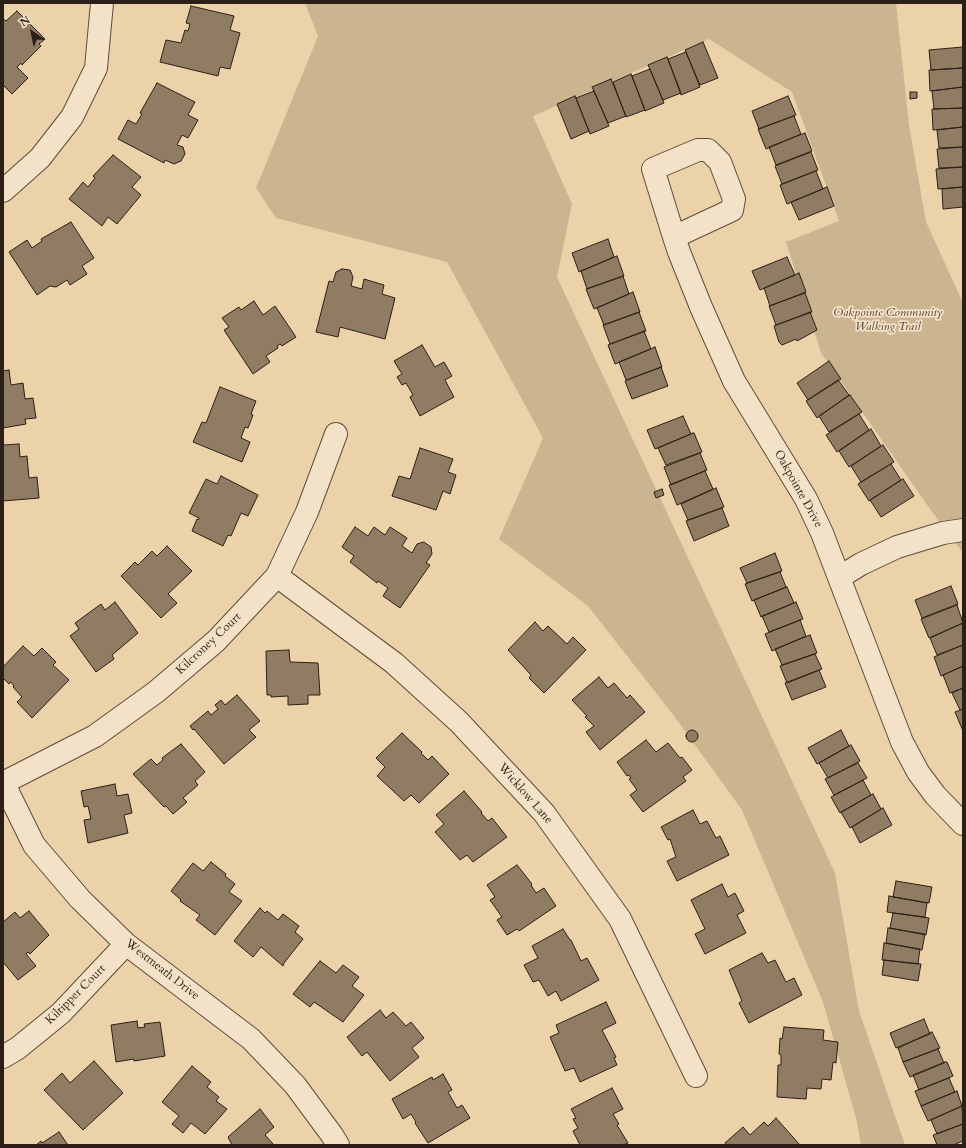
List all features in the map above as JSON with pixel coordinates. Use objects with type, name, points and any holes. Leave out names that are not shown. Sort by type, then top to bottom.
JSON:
[{"type":"street","points":[[3,191],[40,158],[72,117],[96,68],[102,3]]},
{"type":"street","name":"Oakpointe Drive","points":[[674,237],[732,210],[734,199],[720,162],[708,150],[698,150],[653,168],[674,237],[701,308],[734,380],[806,499],[840,577],[884,700],[902,742],[918,772],[936,796],[963,824]]},
{"type":"street","name":"Kilcroney Court","points":[[3,782],[95,736],[156,692],[216,641],[277,576],[307,512],[336,434]]},
{"type":"street","points":[[840,577],[861,564],[897,547],[943,533],[963,530]]},
{"type":"street","name":"Wicklow Lane","points":[[277,576],[394,663],[459,722],[544,813],[620,919],[696,1076]]},
{"type":"street","name":"Westmeath Drive","points":[[3,782],[34,845],[80,899],[126,944],[251,1039],[295,1084],[338,1145]]},
{"type":"street","name":"Kiltipper Court","points":[[3,1057],[18,1048],[61,1013],[126,944]]},
{"type":"green space","name":"Oakpointe Community Walking Trail","points":[[305,3],[896,3],[909,125],[926,222],[963,303],[963,553],[930,509],[821,353],[786,242],[839,221],[792,92],[709,39],[533,116],[572,204],[557,277],[835,873],[859,1011],[905,1145],[861,1145],[857,1122],[823,1002],[742,810],[674,716],[588,606],[499,539],[543,438],[447,262],[276,218],[256,188],[318,36]]},
{"type":"building","points":[[191,6],[234,16],[230,30],[240,33],[230,69],[220,67],[218,76],[160,62],[166,40],[181,43],[185,30],[188,31],[190,24],[186,23]]},
{"type":"building","points":[[17,11],[45,39],[39,44],[41,46],[22,65],[21,63],[17,67],[28,78],[12,94],[3,85],[3,19],[6,21]]},
{"type":"building","points":[[703,42],[718,78],[700,85],[685,50]]},
{"type":"building","points":[[963,47],[963,68],[931,70],[929,50]]},
{"type":"building","points":[[686,52],[700,87],[681,95],[668,59]]},
{"type":"building","points":[[667,57],[681,93],[663,100],[648,65]]},
{"type":"building","points":[[963,68],[963,87],[930,91],[929,70]]},
{"type":"building","points":[[650,69],[664,103],[645,111],[632,76]]},
{"type":"building","points":[[631,74],[645,110],[626,117],[613,82]]},
{"type":"building","points":[[611,79],[626,116],[608,123],[592,87]]},
{"type":"building","points":[[157,83],[195,102],[188,115],[198,120],[188,138],[182,135],[177,145],[183,147],[185,154],[181,161],[174,164],[165,160],[164,163],[118,139],[128,120],[136,124],[142,114],[140,113]]},
{"type":"building","points":[[963,87],[963,108],[934,109],[932,91]]},
{"type":"building","points":[[594,91],[609,126],[590,134],[576,98]]},
{"type":"building","points":[[910,92],[917,92],[917,98],[910,99]]},
{"type":"building","points":[[575,96],[589,131],[571,139],[557,104]]},
{"type":"building","points":[[788,96],[796,115],[759,129],[752,111]]},
{"type":"building","points":[[963,108],[963,127],[933,130],[932,109]]},
{"type":"building","points":[[794,116],[801,134],[766,149],[758,129]]},
{"type":"building","points":[[963,127],[963,147],[939,148],[937,130]]},
{"type":"building","points":[[805,133],[812,151],[776,165],[769,147]]},
{"type":"building","points":[[963,147],[963,167],[939,168],[937,149]]},
{"type":"building","points":[[811,152],[818,170],[782,184],[775,166]]},
{"type":"building","points":[[113,155],[141,177],[132,187],[141,195],[117,224],[108,217],[102,226],[69,199],[83,182],[88,187],[95,178],[93,176]]},
{"type":"building","points":[[963,167],[963,187],[938,189],[936,169]]},
{"type":"building","points":[[816,171],[823,189],[787,204],[780,185]]},
{"type":"building","points":[[827,187],[834,206],[799,220],[791,202]]},
{"type":"building","points":[[963,187],[963,207],[943,209],[942,189]]},
{"type":"building","points":[[71,222],[94,258],[82,266],[87,274],[70,285],[67,280],[56,287],[50,286],[37,295],[9,252],[27,240],[32,248],[42,241],[41,239]]},
{"type":"building","points":[[608,239],[614,257],[579,272],[572,253]]},
{"type":"building","points":[[617,256],[624,276],[587,289],[581,271]]},
{"type":"building","points":[[787,257],[795,275],[760,290],[752,271]]},
{"type":"building","points":[[342,269],[350,270],[353,277],[351,286],[362,289],[364,279],[384,285],[382,294],[395,298],[385,339],[340,327],[338,337],[316,332],[329,281],[333,282],[336,272]]},
{"type":"building","points":[[799,273],[806,292],[770,306],[764,288]]},
{"type":"building","points":[[623,276],[629,294],[594,309],[586,289]]},
{"type":"building","points":[[633,292],[640,312],[604,325],[597,308]]},
{"type":"building","points":[[805,293],[812,312],[776,325],[769,306]]},
{"type":"building","points":[[254,301],[263,315],[275,306],[296,337],[282,346],[280,344],[277,346],[278,348],[266,356],[270,362],[253,374],[224,330],[229,327],[222,318],[239,307],[241,310]]},
{"type":"building","points":[[639,312],[646,331],[610,344],[603,325]]},
{"type":"building","points":[[810,312],[817,330],[797,341],[796,339],[782,345],[779,342],[774,326]]},
{"type":"building","points":[[644,331],[651,349],[615,364],[608,345]]},
{"type":"building","points":[[422,345],[435,367],[444,362],[452,376],[445,380],[454,397],[420,416],[410,397],[413,395],[406,383],[402,385],[397,377],[402,374],[394,361]]},
{"type":"building","points":[[655,347],[662,367],[626,380],[619,362]]},
{"type":"building","points":[[829,361],[841,379],[808,400],[797,383]]},
{"type":"building","points":[[661,367],[668,386],[632,399],[625,381]]},
{"type":"building","points":[[9,370],[11,385],[23,383],[25,399],[33,398],[36,418],[25,419],[26,424],[3,428],[3,371]]},
{"type":"building","points":[[838,380],[849,395],[817,418],[806,401]]},
{"type":"building","points":[[220,387],[256,401],[248,428],[245,427],[241,438],[250,442],[242,462],[193,442],[202,422],[206,423]]},
{"type":"building","points":[[850,395],[862,412],[829,432],[819,416]]},
{"type":"building","points":[[859,414],[869,430],[837,452],[826,435]]},
{"type":"building","points":[[683,416],[691,434],[655,449],[647,430]]},
{"type":"building","points":[[871,429],[881,446],[849,467],[839,451]]},
{"type":"building","points":[[693,433],[702,452],[666,465],[658,448]]},
{"type":"building","points":[[19,444],[20,457],[27,456],[29,478],[37,477],[39,498],[3,501],[3,445]]},
{"type":"building","points":[[883,445],[894,462],[861,482],[851,466]]},
{"type":"building","points":[[420,448],[453,459],[448,472],[456,475],[450,494],[443,491],[436,510],[392,496],[399,476],[410,479]]},
{"type":"building","points":[[700,453],[707,470],[671,485],[664,467]]},
{"type":"building","points":[[891,464],[901,480],[869,501],[858,484]]},
{"type":"building","points":[[705,471],[713,489],[677,505],[669,485]]},
{"type":"building","points":[[221,476],[258,495],[248,516],[241,513],[231,536],[228,535],[223,546],[192,531],[197,519],[198,520],[199,518],[189,513],[206,479],[217,484]]},
{"type":"building","points":[[903,479],[914,496],[881,517],[870,500]]},
{"type":"building","points":[[716,488],[724,507],[688,520],[681,504]]},
{"type":"building","points":[[662,489],[664,495],[656,498],[654,492]]},
{"type":"building","points":[[722,508],[729,526],[694,541],[686,521]]},
{"type":"building","points":[[355,527],[368,536],[374,527],[385,535],[390,527],[407,538],[402,546],[412,553],[417,544],[424,542],[431,547],[432,554],[426,563],[430,565],[400,608],[383,596],[388,588],[378,581],[377,583],[350,562],[354,556],[342,547]]},
{"type":"building","points":[[167,546],[192,571],[168,594],[177,603],[161,618],[121,576],[135,562],[138,565],[152,551],[157,556]]},
{"type":"building","points":[[775,553],[782,571],[747,583],[740,568]]},
{"type":"building","points":[[780,572],[786,587],[752,601],[745,584]]},
{"type":"building","points":[[951,586],[958,604],[922,618],[915,600]]},
{"type":"building","points":[[787,587],[794,603],[761,617],[754,600]]},
{"type":"building","points":[[115,602],[138,633],[112,655],[114,659],[96,672],[70,636],[79,629],[75,623],[101,604],[105,610]]},
{"type":"building","points":[[796,602],[803,619],[769,632],[762,616]]},
{"type":"building","points":[[957,605],[963,623],[929,638],[921,619]]},
{"type":"building","points":[[800,620],[806,636],[772,651],[765,634]]},
{"type":"building","points":[[535,622],[543,631],[548,626],[567,644],[573,637],[586,650],[544,693],[529,678],[531,675],[508,650]]},
{"type":"building","points":[[963,623],[963,645],[937,655],[930,638]]},
{"type":"building","points":[[810,635],[817,653],[782,665],[775,649]]},
{"type":"building","points":[[963,645],[963,666],[941,676],[934,657]]},
{"type":"building","points":[[23,646],[34,656],[42,648],[56,662],[53,665],[69,680],[32,718],[17,702],[22,697],[13,687],[14,686],[11,682],[9,684],[3,678],[3,667]]},
{"type":"building","points":[[289,650],[290,662],[318,663],[320,695],[308,695],[308,704],[288,705],[288,696],[271,697],[271,695],[267,695],[266,651]]},
{"type":"building","points":[[815,654],[822,669],[787,683],[780,666]]},
{"type":"building","points":[[963,666],[963,688],[950,693],[943,675]]},
{"type":"building","points":[[819,670],[826,687],[792,700],[785,683]]},
{"type":"building","points":[[599,677],[608,688],[614,683],[627,698],[630,695],[645,712],[600,750],[586,732],[594,726],[572,700]]},
{"type":"building","points":[[963,688],[963,709],[960,710],[952,693]]},
{"type":"building","points":[[237,695],[260,721],[249,730],[256,737],[224,764],[190,726],[208,711],[211,715],[218,709],[215,705],[221,700],[225,705]]},
{"type":"building","points":[[963,709],[963,731],[955,712]]},
{"type":"building","points":[[690,730],[694,730],[698,736],[694,742],[690,742],[686,738],[686,734]]},
{"type":"building","points":[[841,730],[849,746],[817,764],[808,748]]},
{"type":"building","points":[[402,733],[422,752],[421,753],[428,760],[432,756],[449,774],[419,803],[411,795],[404,801],[377,776],[385,767],[376,758]]},
{"type":"building","points":[[646,740],[656,752],[668,743],[692,770],[683,777],[686,781],[643,812],[630,795],[637,790],[629,779],[631,778],[629,775],[627,776],[617,762]]},
{"type":"building","points":[[181,744],[205,772],[195,781],[198,785],[183,798],[187,802],[173,814],[166,806],[164,807],[133,774],[151,759],[157,765],[163,760],[162,758]]},
{"type":"building","points":[[851,745],[860,761],[828,778],[819,763]]},
{"type":"building","points":[[858,763],[867,778],[834,795],[825,779]]},
{"type":"building","points":[[863,780],[871,795],[840,813],[831,797]]},
{"type":"building","points":[[115,784],[117,796],[128,794],[132,813],[124,815],[128,833],[88,843],[84,820],[91,819],[88,806],[84,807],[81,791]]},
{"type":"building","points":[[464,791],[488,821],[492,818],[507,837],[473,862],[467,855],[460,860],[435,832],[444,824],[436,815]]},
{"type":"building","points":[[873,794],[881,809],[850,828],[841,812]]},
{"type":"building","points":[[883,808],[892,825],[860,843],[852,827]]},
{"type":"building","points":[[693,810],[700,824],[707,821],[716,838],[720,836],[729,855],[677,881],[667,861],[676,857],[670,839],[668,840],[661,827]]},
{"type":"building","points":[[211,862],[226,874],[225,876],[235,884],[229,892],[242,901],[215,935],[196,920],[200,915],[180,901],[181,900],[171,891],[193,863],[203,871]]},
{"type":"building","points":[[517,865],[532,884],[531,885],[536,893],[544,888],[556,906],[519,931],[517,929],[507,935],[497,920],[502,917],[490,900],[495,897],[487,885]]},
{"type":"building","points":[[896,881],[932,887],[929,903],[893,897]]},
{"type":"building","points":[[722,884],[728,897],[735,893],[744,911],[737,915],[746,933],[705,954],[695,934],[705,929],[691,900]]},
{"type":"building","points":[[889,896],[927,903],[925,917],[887,912]]},
{"type":"building","points":[[260,908],[265,913],[267,911],[278,920],[283,914],[299,926],[295,932],[303,939],[283,966],[261,947],[253,957],[234,941]]},
{"type":"building","points":[[29,911],[49,935],[30,954],[28,952],[26,954],[36,966],[18,980],[3,962],[3,922],[15,912],[20,918]]},
{"type":"building","points":[[893,913],[929,918],[926,935],[890,928]]},
{"type":"building","points":[[888,928],[925,934],[922,950],[886,943]]},
{"type":"building","points":[[563,929],[571,940],[581,961],[587,958],[599,980],[561,1001],[556,991],[548,996],[539,980],[533,982],[524,965],[538,958],[532,946]]},
{"type":"building","points":[[884,943],[920,949],[918,964],[882,960]]},
{"type":"building","points":[[762,953],[768,963],[775,960],[786,982],[794,978],[802,995],[749,1023],[739,1003],[742,1001],[729,970]]},
{"type":"building","points":[[884,960],[921,964],[918,981],[882,975]]},
{"type":"building","points":[[320,961],[336,973],[343,965],[359,977],[352,986],[364,995],[343,1022],[314,1002],[310,1007],[293,994]]},
{"type":"building","points":[[606,1002],[616,1023],[602,1030],[616,1057],[614,1058],[617,1065],[580,1082],[574,1068],[565,1071],[550,1037],[559,1033],[556,1025]]},
{"type":"building","points":[[380,1010],[386,1018],[393,1012],[406,1026],[411,1022],[424,1038],[412,1048],[419,1057],[390,1081],[367,1052],[362,1056],[347,1037]]},
{"type":"building","points":[[924,1019],[930,1034],[896,1048],[890,1033]]},
{"type":"building","points":[[137,1021],[138,1028],[145,1027],[144,1024],[160,1022],[165,1056],[116,1062],[111,1025]]},
{"type":"building","points":[[784,1027],[824,1030],[823,1040],[838,1042],[836,1063],[833,1062],[831,1080],[822,1079],[821,1089],[807,1088],[806,1099],[777,1097],[778,1065],[781,1065],[781,1055],[779,1054],[780,1038],[782,1039]]},
{"type":"building","points":[[932,1032],[940,1048],[903,1062],[898,1048]]},
{"type":"building","points":[[938,1049],[944,1063],[910,1077],[903,1062]]},
{"type":"building","points":[[94,1061],[123,1093],[83,1130],[44,1090],[62,1073],[70,1083]]},
{"type":"building","points":[[947,1062],[953,1076],[919,1090],[913,1075]]},
{"type":"building","points":[[192,1066],[211,1082],[207,1087],[219,1097],[216,1101],[227,1109],[205,1134],[191,1123],[183,1133],[172,1124],[179,1116],[162,1102]]},
{"type":"building","points":[[443,1074],[452,1090],[448,1092],[457,1108],[462,1105],[470,1118],[428,1143],[411,1114],[403,1119],[392,1099],[432,1077],[433,1080]]},
{"type":"building","points":[[949,1078],[955,1092],[921,1106],[915,1091]]},
{"type":"building","points":[[612,1088],[623,1109],[613,1114],[619,1124],[617,1125],[628,1143],[623,1145],[580,1145],[573,1131],[578,1128],[573,1119],[576,1118],[571,1109]]},
{"type":"building","points":[[957,1091],[962,1106],[928,1121],[921,1106]]},
{"type":"building","points":[[962,1106],[963,1124],[937,1134],[931,1120]]},
{"type":"building","points":[[260,1109],[274,1127],[265,1135],[274,1145],[232,1145],[228,1137]]},
{"type":"building","points":[[776,1118],[800,1145],[726,1145],[725,1143],[743,1127],[750,1135],[764,1122],[768,1126]]},
{"type":"building","points":[[963,1124],[963,1141],[953,1145],[937,1145],[933,1135]]},
{"type":"building","points":[[59,1132],[68,1145],[36,1145],[41,1141],[42,1143]]}]
